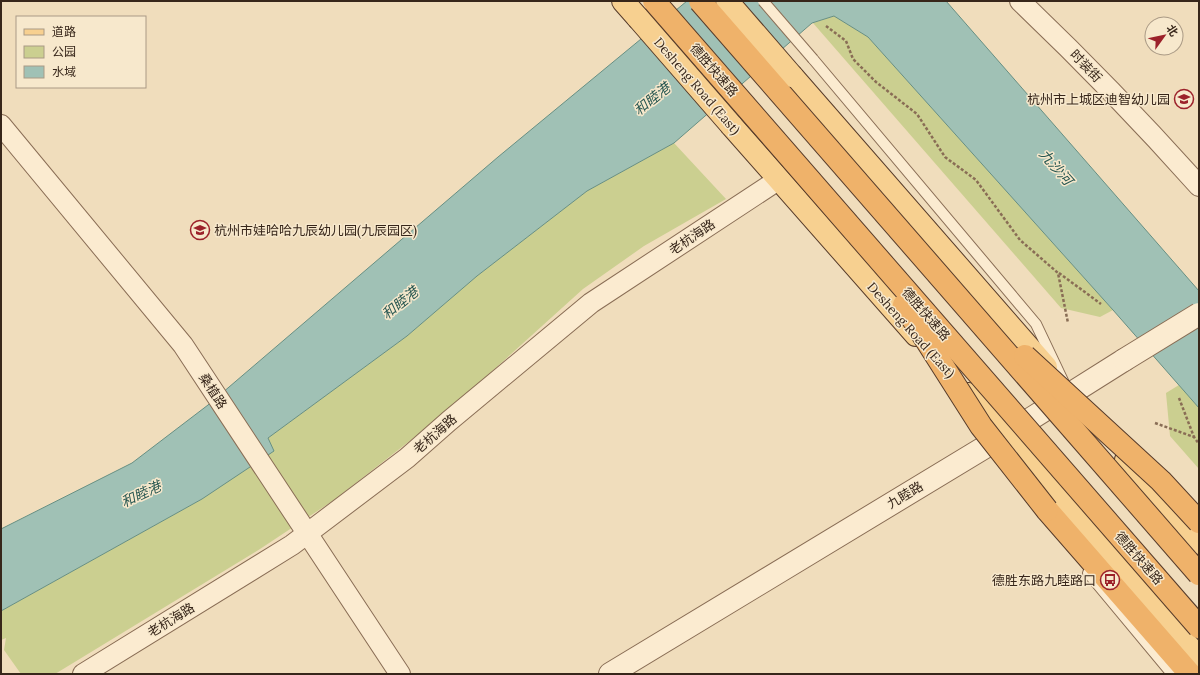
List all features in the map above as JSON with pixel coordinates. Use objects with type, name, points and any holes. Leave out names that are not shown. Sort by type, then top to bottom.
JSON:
[{"type":"highway","name":"德胜快速路","points":[[654,1],[1199,627]]},
{"type":"highway","points":[[700,1],[1199,574]]},
{"type":"highway","points":[[863,241],[981,426],[1047,510],[1190,674]]},
{"type":"highway","points":[[942,279],[1161,482],[1199,522]]},
{"type":"main road","name":"Desheng Road (East)","points":[[623,1],[778,180],[1005,435],[1199,658]]},
{"type":"main road","points":[[727,1],[1199,543]]},
{"type":"street","name":"时装街","points":[[1020,1],[1061,40],[1148,129],[1199,186]]},
{"type":"street","name":"桑植路","points":[[1,125],[183,345],[400,674]]},
{"type":"street","name":"老杭海路","points":[[83,674],[307,534],[407,458],[449,421],[591,303],[778,180]]},
{"type":"street","name":"九睦路","points":[[610,674],[1005,435],[1199,314]]},
{"type":"lane","points":[[763,1],[1036,324],[1069,394]]},
{"type":"lane","points":[[1005,435],[1056,535],[1172,674]]},
{"type":"path","points":[[826,26],[846,42],[853,59],[876,82],[917,114],[945,157],[976,180],[1020,240],[1058,273],[1101,304]]},
{"type":"path","points":[[1058,273],[1068,323]]},
{"type":"path","points":[[1179,398],[1194,437],[1199,444]]},
{"type":"path","points":[[1155,423],[1194,437]]},
{"type":"green space","points":[[834,16],[868,37],[1113,310],[1100,317],[1061,308],[813,23]]},
{"type":"green space","points":[[674,143],[726,199],[644,246],[583,289],[448,411],[334,500],[260,549],[55,674],[21,674],[4,650],[6,638],[1,640],[1,611],[202,499],[273,451],[268,438],[407,336],[477,276],[587,191]]},
{"type":"green space","points":[[1179,385],[1199,408],[1199,469],[1170,436],[1166,393]]},
{"type":"water","points":[[687,1],[946,1],[1199,291],[1199,408],[868,37],[834,16],[812,23],[674,143],[587,191],[477,276],[407,336],[268,438],[274,451],[202,499],[1,611],[1,529],[132,463],[208,405],[498,157]]},
{"type":"place","name":"杭州市上城区迪智幼儿园","points":[[1184,99]]},
{"type":"place","name":"杭州市娃哈哈九辰幼儿园(九辰园区)","points":[[200,230]]},
{"type":"place","name":"德胜东路九睦路口","points":[[1110,580]]},
{"type":"water label","name":"和睦港","points":[[652,99]]},
{"type":"water label","name":"九沙河","points":[[1056,167]]},
{"type":"water label","name":"和睦港","points":[[400,303]]},
{"type":"water label","name":"和睦港","points":[[141,494]]}]
